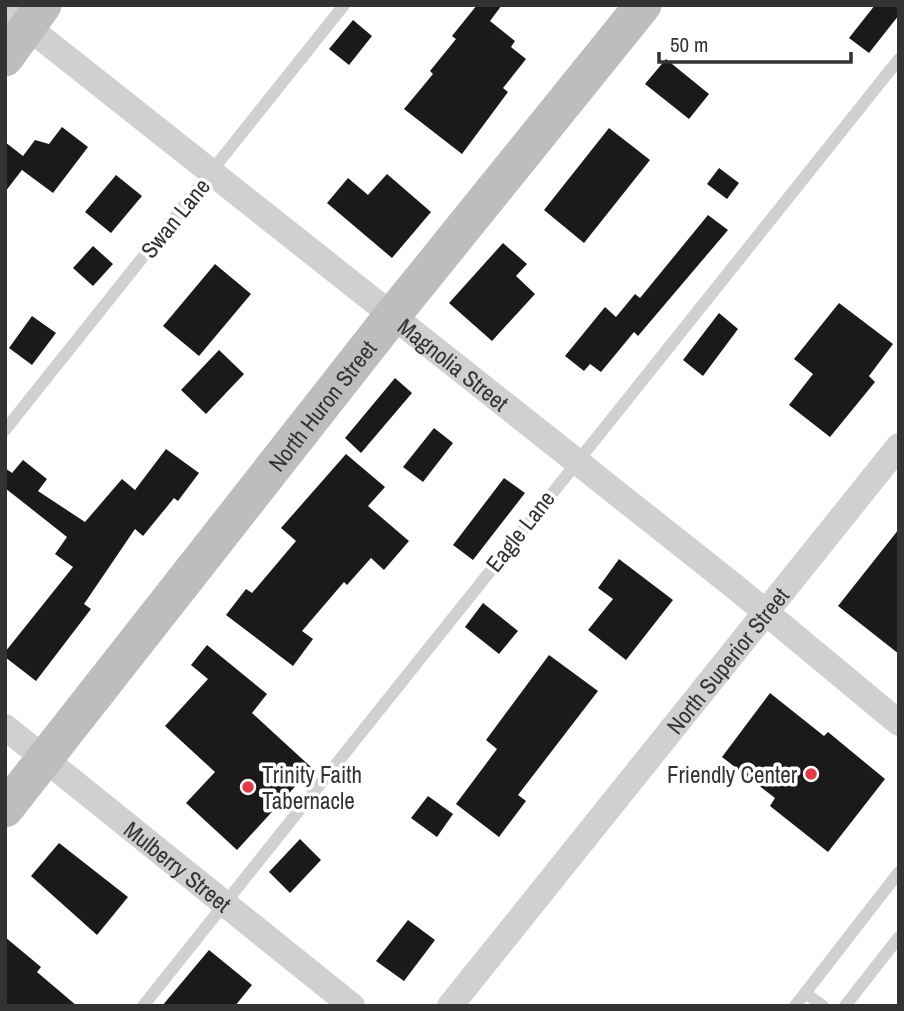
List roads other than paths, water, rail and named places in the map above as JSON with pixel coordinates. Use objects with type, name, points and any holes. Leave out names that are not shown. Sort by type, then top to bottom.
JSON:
[{"type":"street","name":"North Huron Street","points":[[5,808],[392,316],[643,5]]},
{"type":"street","name":"Magnolia Street","points":[[26,14],[210,174],[576,460],[899,723]]},
{"type":"street","points":[[5,58],[26,14]]},
{"type":"street","name":"North Superior Street","points":[[450,1006],[899,446]]},
{"type":"street","name":"Mulberry Street","points":[[5,727],[352,1006]]},
{"type":"lane","name":"Swan Lane","points":[[5,430],[344,5]]},
{"type":"lane","name":"Eagle Lane","points":[[144,1006],[576,460],[899,59]]},
{"type":"lane","points":[[794,1006],[899,872]]},
{"type":"lane","points":[[845,1006],[899,937]]},
{"type":"lane","points":[[805,993],[822,1006]]},
{"type":"place","name":"Friendly Center","points":[[811,774]]},
{"type":"place","name":"Trinity Faith Tabernacle","points":[[248,787]]}]
